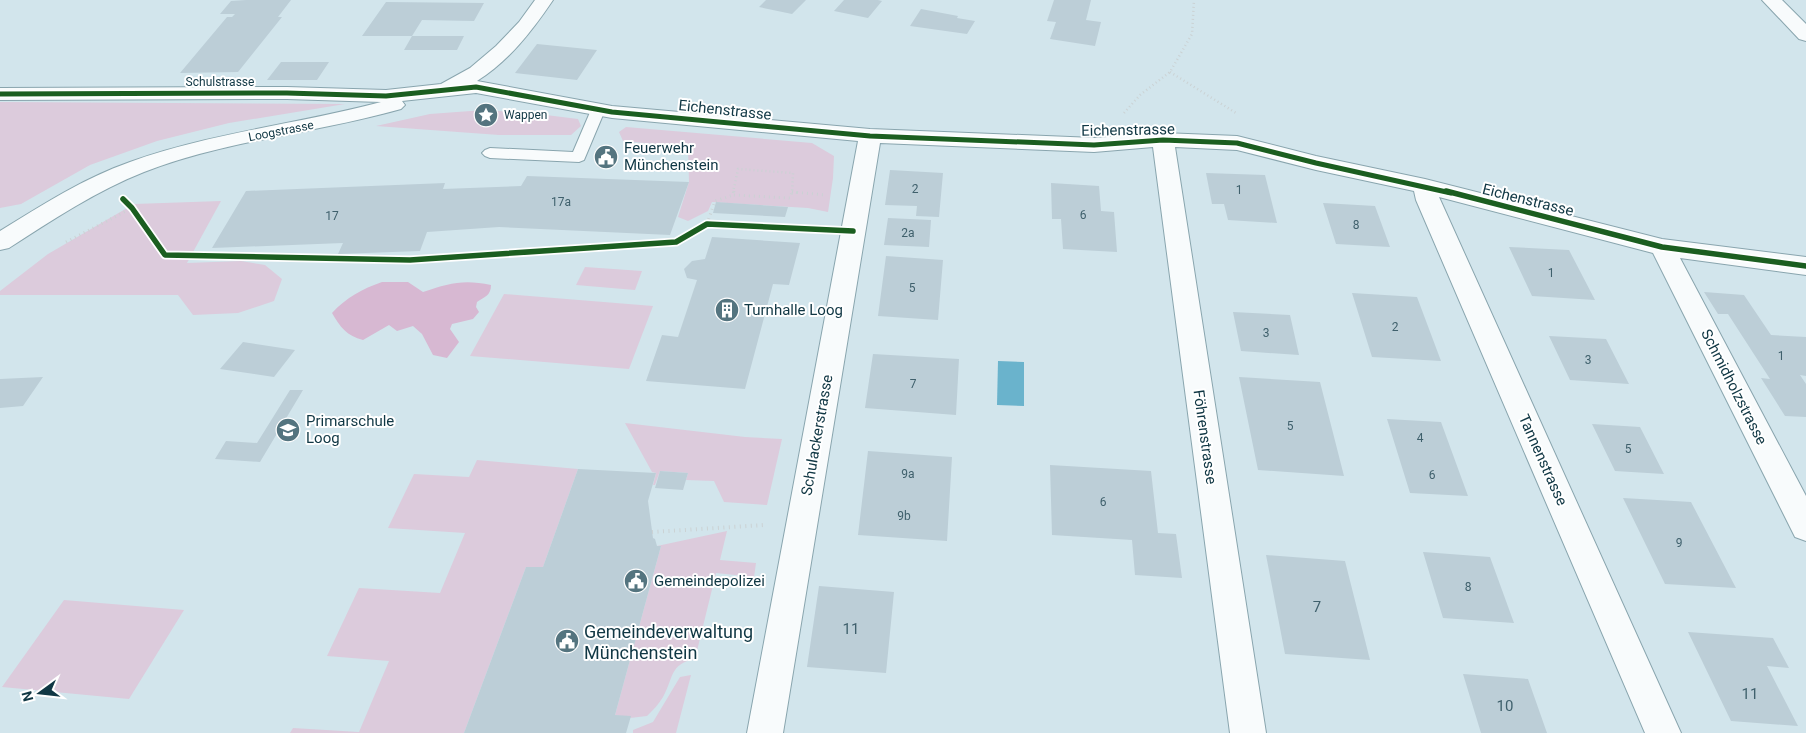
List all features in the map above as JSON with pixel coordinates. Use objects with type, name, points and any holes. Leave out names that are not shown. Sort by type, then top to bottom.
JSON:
[{"type":"street","name":"Loogstrasse","points":[[0,242],[79,192],[155,160],[220,143],[378,110],[456,84],[490,61],[514,37],[544,0]]},
{"type":"street","points":[[1771,0],[1806,35]]},
{"type":"street","name":"Eichenstrasse","points":[[440,90],[476,87],[598,110],[870,136],[1094,145],[1163,140],[1237,143],[1316,163],[1425,186],[1662,247],[1806,266]]},
{"type":"street","name":"Schulstrasse","points":[[0,94],[386,96],[440,90]]},
{"type":"street","name":"Schulackerstrasse","points":[[765,733],[870,136]]},
{"type":"street","name":"Föhrenstrasse","points":[[1163,140],[1248,733]]},
{"type":"street","name":"Tannenstrasse","points":[[1425,186],[1428,200],[1663,733]]},
{"type":"street","name":"Schmidholzstrasse","points":[[1662,247],[1806,527]]},
{"type":"lane","points":[[490,153],[579,157],[598,110]]},
{"type":"path","points":[[1094,145],[1140,95],[1170,72],[1192,34],[1194,0]]},
{"type":"path","points":[[707,224],[715,201],[733,195],[790,198],[794,173],[738,169],[733,195]]},
{"type":"path","points":[[792,192],[859,197]]},
{"type":"path","points":[[132,208],[165,256],[410,260],[676,242],[707,224],[853,230]]},
{"type":"path","points":[[652,532],[802,522]]},
{"type":"shaded area","points":[[0,102],[345,104],[229,123],[157,141],[90,165],[21,204],[0,208]]},
{"type":"shaded area","points":[[484,110],[578,119],[581,126],[571,135],[499,135],[376,126],[430,114]]},
{"type":"shaded area","points":[[626,127],[812,143],[834,156],[828,212],[808,208],[712,202],[708,211],[688,221],[678,217],[689,182],[688,147],[623,141],[619,132]]},
{"type":"shaded area","points":[[221,201],[187,263],[241,261],[265,265],[282,279],[274,301],[238,313],[193,315],[178,295],[0,295],[0,291],[48,254],[134,204]]},
{"type":"shaded area","points":[[585,267],[642,271],[635,290],[576,285]]},
{"type":"shaded area","points":[[382,282],[408,282],[423,292],[441,286],[464,282],[491,285],[491,289],[485,297],[477,302],[476,307],[479,312],[473,319],[452,324],[450,329],[459,342],[447,358],[433,355],[422,334],[413,326],[397,331],[389,325],[363,340],[353,336],[341,327],[332,313],[355,294]]},
{"type":"shaded area","points":[[504,294],[653,306],[629,369],[470,356]]},
{"type":"shaded area","points":[[625,423],[745,437],[782,439],[767,505],[724,502],[714,481],[686,480],[688,473],[660,471],[655,485],[653,485],[656,473],[652,472]]},
{"type":"shaded area","points":[[477,460],[578,469],[543,567],[526,567],[464,733],[290,733],[293,728],[359,732],[389,661],[327,656],[359,588],[440,593],[465,533],[388,528],[414,474],[469,477]]},
{"type":"shaded area","points":[[727,531],[720,560],[756,563],[754,577],[716,573],[695,659],[687,661],[676,668],[663,697],[647,716],[630,718],[615,715],[661,546],[657,546]]},
{"type":"shaded area","points":[[64,600],[184,610],[129,699],[2,687]]},
{"type":"shaded area","points":[[691,675],[676,733],[633,733],[633,730],[653,722],[680,677]]},
{"type":"water","points":[[998,361],[1024,362],[1024,406],[997,405]]},
{"type":"building","points":[[291,0],[278,17],[282,17],[238,72],[180,73],[227,17],[232,17],[235,14],[220,14],[231,1]]},
{"type":"building","points":[[766,0],[806,0],[792,14],[759,7]]},
{"type":"building","points":[[844,0],[882,1],[868,18],[834,11]]},
{"type":"building","points":[[1054,0],[1091,0],[1086,20],[1101,22],[1095,46],[1050,39],[1056,22],[1047,21]]},
{"type":"building","points":[[386,2],[484,3],[474,21],[422,20],[412,36],[362,36]]},
{"type":"building","points":[[921,9],[975,21],[967,34],[910,26]]},
{"type":"building","points":[[412,36],[464,36],[457,50],[404,50]]},
{"type":"building","points":[[537,44],[597,50],[577,80],[515,73]]},
{"type":"building","points":[[281,62],[329,62],[317,80],[267,80]]},
{"type":"building","points":[[890,170],[943,173],[939,217],[916,216],[917,206],[885,205]]},
{"type":"building","points":[[1206,173],[1265,175],[1277,223],[1228,220],[1224,204],[1212,204]]},
{"type":"building","points":[[527,176],[689,182],[670,235],[499,227],[427,232],[420,251],[338,254],[343,243],[212,248],[246,191],[445,183],[443,189],[521,186]]},
{"type":"building","points":[[1051,183],[1099,186],[1101,211],[1114,212],[1117,252],[1063,249],[1061,219],[1052,219]]},
{"type":"building","points":[[716,202],[788,207],[785,217],[713,213]]},
{"type":"building","points":[[1323,203],[1375,206],[1390,247],[1336,244]]},
{"type":"building","points":[[888,218],[931,220],[929,247],[884,245]]},
{"type":"building","name":"Turnhalle Loog","points":[[712,237],[800,243],[789,285],[773,284],[745,389],[646,381],[662,335],[678,337],[697,280],[687,278],[684,269],[692,261],[705,259]]},
{"type":"building","points":[[1509,247],[1569,250],[1595,300],[1532,296]]},
{"type":"building","points":[[886,256],[943,260],[938,320],[878,316]]},
{"type":"building","points":[[1704,292],[1744,295],[1771,335],[1806,337],[1806,376],[1800,375],[1806,384],[1806,417],[1785,416],[1761,378],[1770,379],[1728,314],[1718,314]]},
{"type":"building","points":[[1352,293],[1417,297],[1441,361],[1372,357]]},
{"type":"building","points":[[1233,312],[1290,315],[1299,355],[1241,351]]},
{"type":"building","points":[[1549,336],[1606,339],[1629,384],[1570,380]]},
{"type":"building","points":[[243,342],[295,350],[274,377],[220,369]]},
{"type":"building","points":[[873,354],[959,359],[956,415],[865,408]]},
{"type":"building","points":[[43,377],[23,406],[0,408],[0,379]]},
{"type":"building","points":[[1239,377],[1320,382],[1344,476],[1258,470]]},
{"type":"building","points":[[290,390],[303,390],[260,462],[215,459],[226,441],[257,443]]},
{"type":"building","points":[[1387,419],[1441,422],[1468,496],[1410,493]]},
{"type":"building","points":[[1592,424],[1640,427],[1664,474],[1615,471]]},
{"type":"building","points":[[868,451],[952,457],[947,541],[858,535]]},
{"type":"building","points":[[1050,465],[1151,471],[1158,533],[1176,534],[1182,578],[1135,575],[1132,540],[1052,535]]},
{"type":"building","name":"Gemeindeverwaltung Münchenstein","points":[[578,469],[656,473],[648,501],[653,538],[657,546],[661,546],[615,715],[631,716],[626,733],[464,733],[526,567],[543,567]]},
{"type":"building","points":[[660,471],[688,473],[683,490],[655,488]]},
{"type":"building","points":[[1623,498],[1691,502],[1736,588],[1665,584]]},
{"type":"building","points":[[1423,552],[1490,557],[1514,623],[1443,618]]},
{"type":"building","points":[[1266,555],[1345,561],[1370,660],[1285,654]]},
{"type":"building","points":[[819,586],[894,592],[886,673],[807,667]]},
{"type":"building","points":[[1688,632],[1773,638],[1789,668],[1767,666],[1798,726],[1731,721]]},
{"type":"building","points":[[1463,674],[1528,679],[1547,733],[1481,733]]},
{"type":"cycle path","points":[[0,94],[287,93],[386,96],[476,87],[612,112],[870,136],[1094,145],[1163,140],[1237,143],[1316,163],[1425,186],[1662,247],[1806,266]]},
{"type":"cycle path","points":[[123,199],[132,208],[165,255],[410,260],[676,242],[707,224],[853,231]]},
{"type":"place","name":"Wappen","points":[[486,115]]},
{"type":"place","name":"Feuerwehr Münchenstein","points":[[606,157]]},
{"type":"place","name":"Turnhalle Loog","points":[[727,310]]},
{"type":"place","name":"Primarschule Loog","points":[[288,430]]},
{"type":"place","name":"Gemeindepolizei","points":[[636,581]]},
{"type":"place","name":"Gemeindeverwaltung Münchenstein","points":[[567,641]]}]
